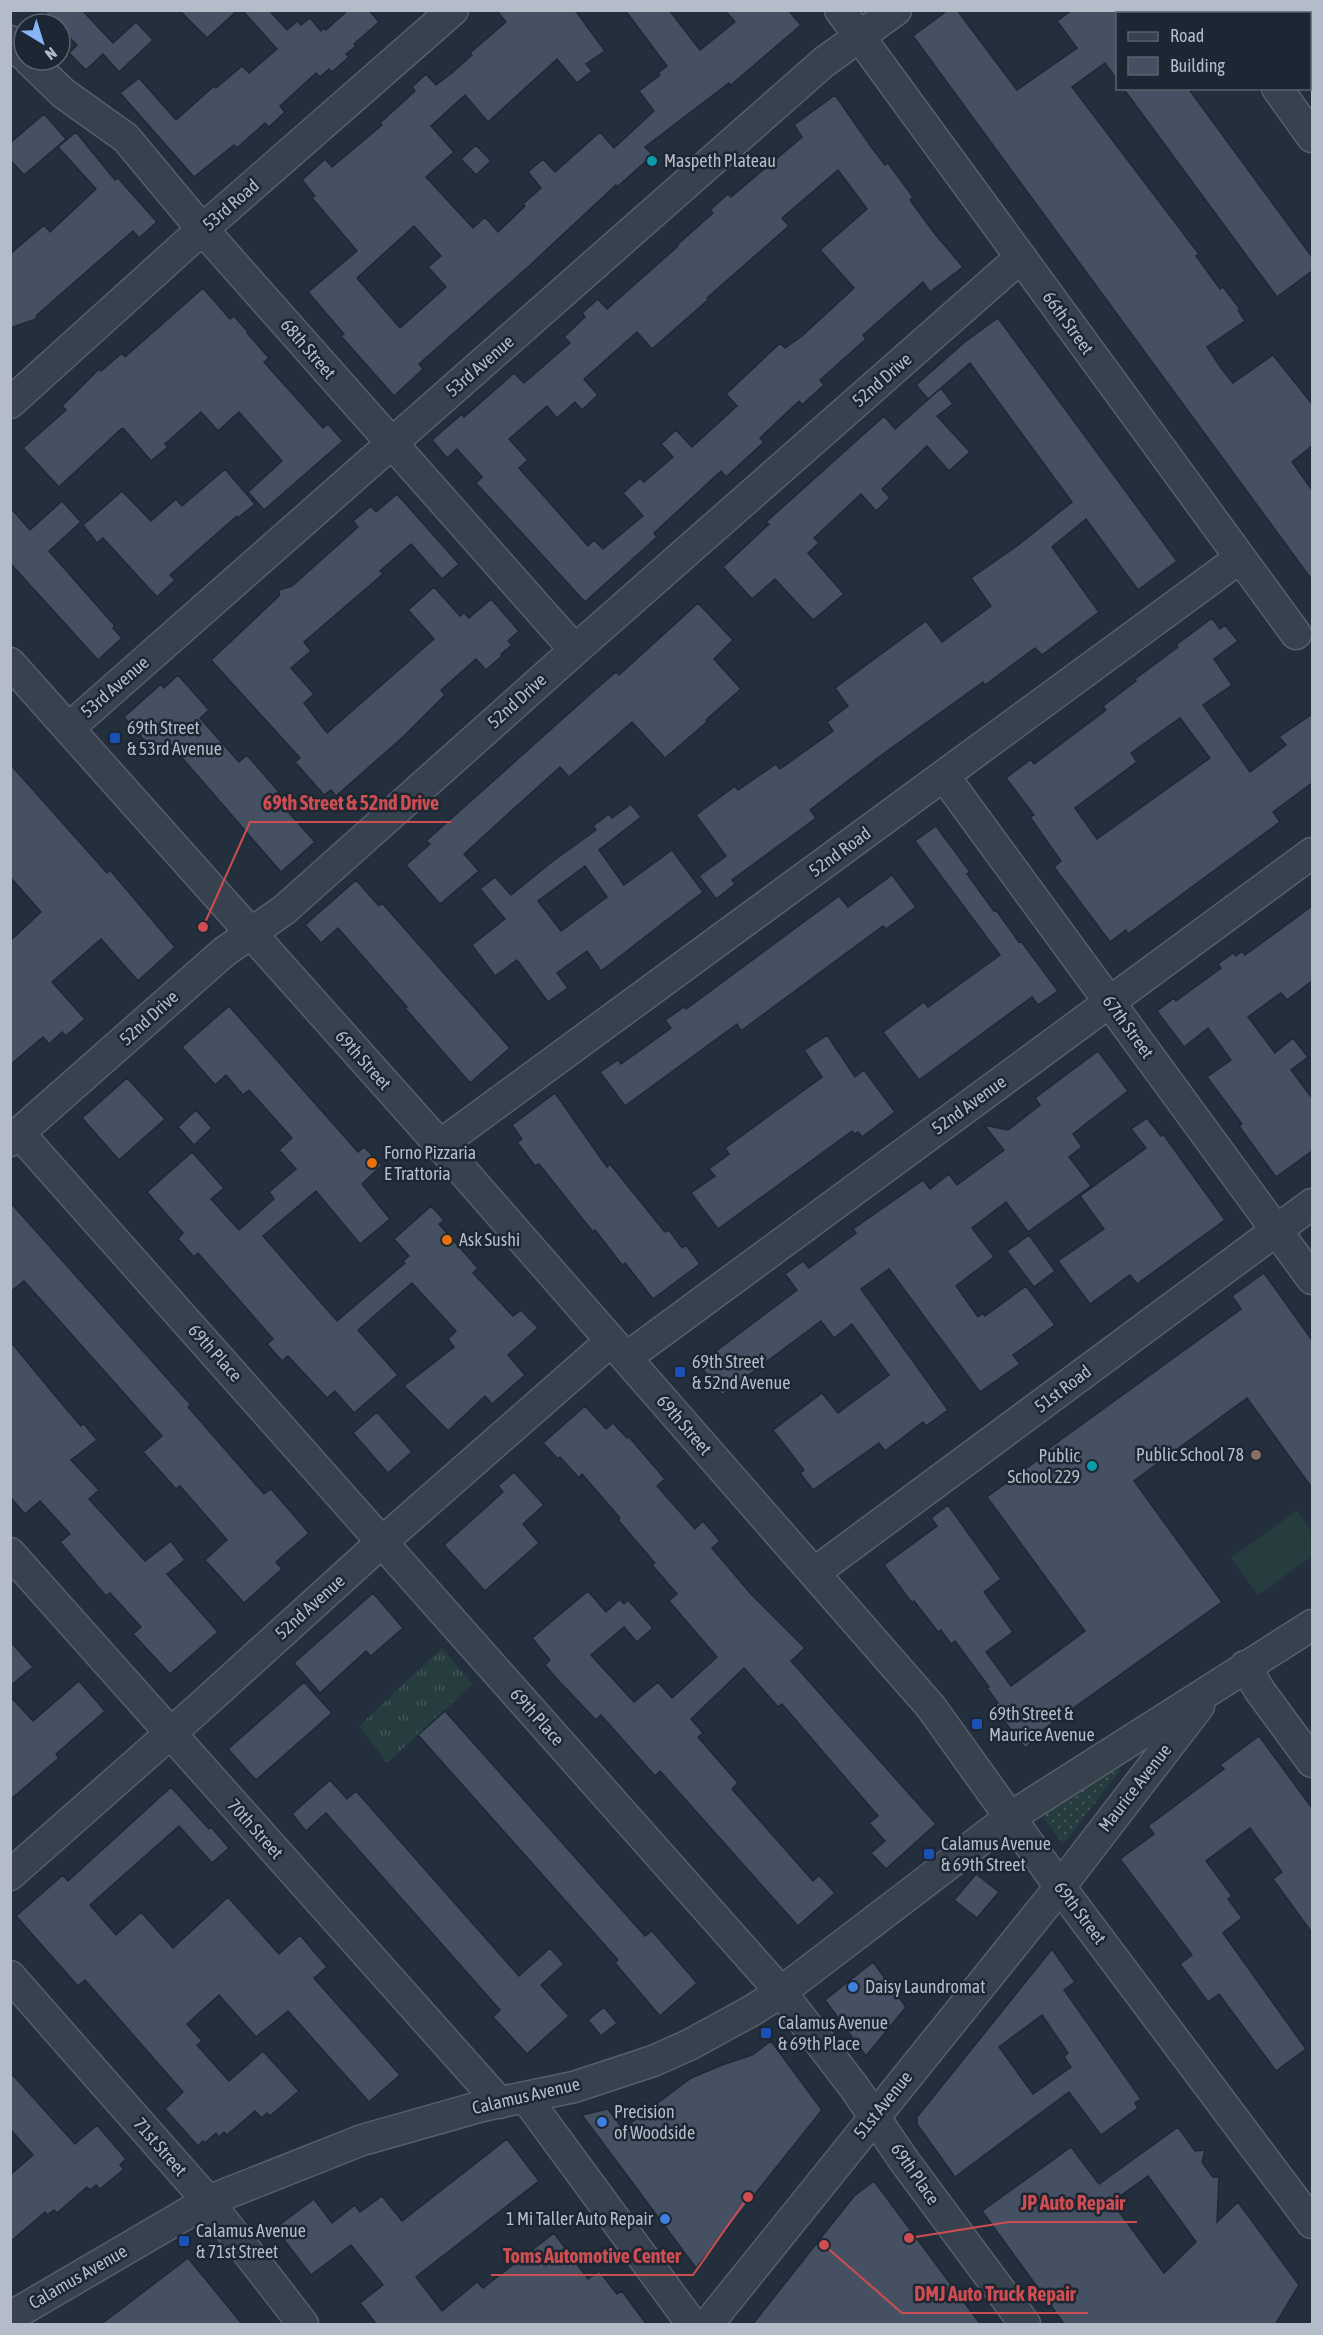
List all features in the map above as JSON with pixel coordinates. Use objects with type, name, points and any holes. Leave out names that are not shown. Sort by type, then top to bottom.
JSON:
[{"type":"street","name":"53rd Road","points":[[10,403],[453,10]]},
{"type":"street","name":"66th Street","points":[[840,10],[1296,634]]},
{"type":"street","name":"53rd Avenue","points":[[69,728],[824,62],[896,10]]},
{"type":"street","name":"68th Street","points":[[42,72],[63,93],[126,138],[203,230],[575,650]]},
{"type":"street","points":[[1278,90],[1312,137]]},
{"type":"street","name":"52nd Drive","points":[[15,1137],[217,958],[284,910],[1021,257]]},
{"type":"street","name":"52nd Road","points":[[440,1145],[1240,558]]},
{"type":"street","name":"69th Street","points":[[10,663],[440,1145],[931,1707],[1060,1887],[1312,2223]]},
{"type":"street","name":"67th Street","points":[[944,776],[1312,1279]]},
{"type":"street","name":"52nd Avenue","points":[[10,1875],[382,1542],[618,1350],[1110,1002],[1312,853]]},
{"type":"street","name":"69th Place","points":[[15,1137],[382,1542],[780,1992],[874,2116],[905,2162],[1025,2325]]},
{"type":"street","name":"51st Road","points":[[814,1573],[1312,1204]]},
{"type":"street","name":"70th Street","points":[[10,1553],[170,1733],[513,2100],[692,2325]]},
{"type":"street","name":"Maurice Avenue","points":[[1010,1818],[1312,1624]]},
{"type":"street","points":[[1245,1666],[1260,1691],[1312,1762]]},
{"type":"street","name":"Maurice Avenue","points":[[1060,1887],[1212,1690]]},
{"type":"street","name":"Calamus Avenue","points":[[10,2317],[208,2201],[362,2140],[482,2106],[574,2087],[653,2061],[689,2045],[753,2010],[780,1992],[1010,1818]]},
{"type":"street","name":"51st Avenue","points":[[708,2325],[1060,1887]]},
{"type":"street","name":"71st Street","points":[[10,1976],[208,2201],[303,2325]]},
{"type":"green space","points":[[1297,1510],[1312,1532],[1312,1556],[1258,1595],[1231,1558]]},
{"type":"green space","points":[[442,1648],[473,1684],[387,1763],[359,1726]]},
{"type":"green space","points":[[1118,1764],[1120,1771],[1063,1844],[1041,1815]]},
{"type":"building","points":[[43,10],[82,10],[113,43],[136,22],[153,40],[119,72],[103,54],[86,70],[72,56],[72,50],[77,45],[72,40],[72,12],[45,12]]},
{"type":"building","points":[[179,10],[238,10],[207,38]]},
{"type":"building","points":[[242,10],[269,10],[287,30],[297,21],[301,25],[310,18],[321,31],[324,28],[326,30],[348,10],[369,10],[379,22],[354,44],[356,46],[346,54],[349,57],[332,72],[329,69],[320,77],[316,73],[280,106],[285,112],[269,127],[265,123],[237,148],[234,145],[194,177],[120,93],[139,78],[176,120],[214,86],[216,88],[242,66],[249,73],[277,49]]},
{"type":"building","points":[[496,10],[575,10],[605,51],[586,64],[592,71],[577,83],[557,59],[488,122],[465,95],[431,126],[454,152],[426,177],[473,228],[485,217],[498,232],[541,188],[528,172],[543,159],[555,172],[600,132],[614,148],[654,111],[639,91],[660,75],[658,73],[667,66],[625,10],[669,10],[700,50],[735,22],[725,10],[788,10],[801,25],[731,85],[729,83],[645,147],[653,155],[617,187],[616,185],[419,364],[423,369],[394,396],[341,336],[344,334],[308,292],[357,251],[312,198],[315,196],[302,180],[325,159],[332,167],[382,125],[380,123],[415,91],[412,87],[426,74],[436,85],[506,22]],"holes":[[[414,226],[441,256],[428,267],[446,287],[400,328],[357,278]]]},
{"type":"building","points":[[948,10],[957,10],[1017,90],[1077,48],[1057,21],[1072,10],[1118,10],[1116,12],[1116,78],[1105,63],[1072,87],[1199,254],[1196,256],[1220,289],[1223,287],[1240,309],[1238,310],[1245,321],[1207,347],[1221,368],[1233,383],[1273,355],[1312,404],[1312,446],[1292,462],[1312,490],[1312,580],[913,36]]},
{"type":"building","points":[[1124,90],[1189,90],[1312,257],[1312,271],[1277,297]]},
{"type":"building","points":[[835,95],[885,165],[888,163],[913,197],[910,200],[935,234],[963,267],[930,292],[923,282],[863,335],[866,339],[820,380],[824,385],[802,405],[799,401],[760,438],[764,442],[726,477],[721,471],[654,533],[657,537],[585,602],[476,483],[482,477],[457,449],[447,458],[432,440],[462,414],[464,417],[514,373],[524,383],[570,343],[564,337],[585,317],[582,313],[598,299],[607,309],[713,213],[710,210],[728,194],[731,197],[802,137],[794,125]],"holes":[[[838,170],[867,209],[820,250],[854,288],[802,336],[785,348],[780,343],[726,394],[737,406],[692,447],[676,430],[661,444],[673,457],[644,482],[640,478],[623,493],[643,516],[603,549],[594,540],[588,546],[519,468],[528,460],[509,439],[547,406],[557,418],[575,402],[582,410],[598,395],[584,379],[637,332],[652,349],[789,226],[782,218]]]},
{"type":"building","points":[[44,114],[66,139],[24,175],[10,160],[10,143]]},
{"type":"building","points":[[76,132],[115,180],[118,178],[157,222],[139,238],[133,231],[37,315],[36,319],[10,328],[10,254],[44,225],[50,232],[96,189],[58,147]]},
{"type":"building","points":[[476,145],[491,161],[476,175],[461,159]]},
{"type":"building","points":[[203,288],[230,319],[234,316],[248,332],[269,358],[264,362],[323,428],[328,424],[343,441],[264,510],[248,492],[282,461],[239,412],[218,431],[201,412],[165,444],[168,447],[151,461],[124,429],[121,429],[59,487],[23,448],[66,410],[62,406],[99,369],[101,371],[122,353],[125,357]]},
{"type":"building","points":[[998,318],[1177,561],[1138,590],[1086,519],[1052,547],[1099,612],[1042,655],[1035,648],[985,685],[983,682],[883,754],[810,810],[816,818],[732,880],[735,884],[716,899],[699,876],[726,856],[696,815],[735,786],[738,790],[776,764],[780,769],[833,731],[827,722],[848,706],[835,688],[926,621],[942,642],[991,606],[971,578],[1017,546],[1072,502],[970,363],[928,399],[916,385],[966,341]]},
{"type":"building","points":[[941,388],[953,404],[937,416],[970,452],[949,471],[927,446],[882,489],[890,498],[876,511],[861,494],[814,538],[819,543],[808,553],[844,594],[813,620],[775,579],[752,599],[723,567],[769,524],[766,522],[884,416],[895,429]]},
{"type":"building","points":[[225,469],[255,504],[238,518],[237,516],[170,575],[175,580],[157,597],[103,538],[97,543],[83,525],[122,491],[151,521],[176,499],[182,506]]},
{"type":"building","points":[[397,494],[459,564],[442,579],[411,544],[380,571],[383,574],[304,642],[311,651],[291,668],[314,694],[304,703],[327,733],[434,639],[408,610],[434,587],[460,616],[464,613],[469,618],[491,599],[519,631],[508,641],[512,645],[486,670],[476,659],[441,690],[445,695],[403,737],[336,796],[331,790],[324,795],[295,762],[300,758],[211,660],[279,596],[279,590],[292,586],[358,527],[353,521],[371,506],[376,512]]},
{"type":"building","points":[[62,501],[81,522],[49,551],[115,626],[113,628],[122,638],[98,660],[10,563],[10,507],[30,530]]},
{"type":"building","points":[[698,603],[733,640],[714,659],[741,689],[665,758],[632,722],[569,777],[560,767],[464,854],[479,871],[440,904],[406,865],[430,844],[426,841],[596,689],[616,672],[619,675]]},
{"type":"building","points":[[1212,618],[1220,629],[1225,625],[1238,641],[1214,659],[1232,685],[1203,705],[1250,772],[1286,745],[1279,737],[1312,714],[1312,783],[1273,812],[1280,822],[1128,934],[1126,930],[1110,942],[1054,867],[1061,861],[1030,817],[1034,815],[1006,778],[1031,759],[1034,764],[1106,710],[1103,706],[1178,647],[1176,645]],"holes":[[[1180,718],[1210,758],[1097,839],[1075,808],[1137,762],[1131,753]]]},
{"type":"building","points":[[178,675],[209,710],[200,718],[239,762],[247,755],[279,792],[274,796],[315,842],[281,872],[170,744],[157,755],[124,717],[161,684],[164,688]]},
{"type":"building","points":[[10,764],[107,873],[110,870],[175,947],[138,981],[101,939],[52,982],[85,1019],[66,1036],[62,1032],[49,1044],[43,1037],[10,1065],[10,941],[41,912],[10,877]]},
{"type":"building","points":[[631,804],[641,817],[599,850],[624,885],[672,850],[703,892],[601,971],[587,951],[557,973],[568,988],[548,1002],[517,960],[495,976],[472,945],[505,919],[480,889],[495,877],[511,895],[596,830],[593,826],[609,814],[612,818]],"holes":[[[585,866],[607,897],[561,931],[538,901]]]},
{"type":"building","points":[[936,826],[970,872],[967,874],[994,911],[996,910],[1019,942],[1021,941],[1058,991],[1038,1005],[1032,997],[919,1080],[883,1032],[924,1002],[928,1007],[1000,955],[915,841]]},
{"type":"building","points":[[892,875],[916,907],[886,929],[883,926],[741,1031],[737,1024],[625,1106],[600,1072],[618,1060],[621,1064],[671,1028],[665,1020],[684,1007],[686,1009],[839,896],[848,907]]},
{"type":"building","points":[[356,880],[379,906],[382,903],[510,1048],[470,1083],[338,928],[321,943],[305,925]]},
{"type":"building","points":[[1312,906],[1312,981],[1287,1000],[1281,993],[1248,1017],[1275,1053],[1293,1038],[1308,1057],[1291,1070],[1312,1098],[1312,1151],[1276,1177],[1239,1126],[1242,1124],[1207,1077],[1231,1060],[1208,1028],[1184,1047],[1157,1011],[1174,998],[1176,1001],[1221,968],[1218,964],[1233,953],[1236,956],[1242,951],[1245,955]]},
{"type":"building","points":[[229,1006],[358,1152],[364,1147],[382,1165],[362,1184],[390,1219],[360,1244],[316,1191],[263,1236],[337,1321],[405,1263],[403,1261],[409,1256],[394,1239],[431,1206],[444,1220],[439,1224],[478,1268],[473,1273],[513,1316],[521,1310],[538,1328],[508,1355],[525,1375],[492,1404],[485,1396],[448,1431],[404,1386],[454,1347],[448,1339],[456,1331],[412,1283],[358,1330],[398,1375],[354,1413],[335,1391],[327,1398],[288,1356],[282,1361],[267,1344],[273,1339],[198,1253],[194,1257],[178,1239],[183,1233],[147,1192],[192,1152],[224,1188],[211,1199],[239,1230],[274,1199],[269,1192],[296,1169],[279,1150],[292,1138],[249,1090],[243,1095],[226,1075],[215,1085],[182,1047]]},
{"type":"building","points":[[827,1035],[855,1077],[864,1070],[895,1112],[862,1137],[858,1132],[854,1134],[852,1131],[718,1229],[691,1193],[715,1176],[709,1169],[729,1154],[725,1148],[822,1077],[804,1050]]},
{"type":"building","points":[[1098,1051],[1128,1091],[1073,1134],[1082,1147],[1069,1157],[1091,1186],[1028,1232],[1006,1202],[972,1228],[994,1257],[956,1286],[978,1317],[983,1313],[985,1316],[1026,1286],[1055,1325],[1013,1355],[1020,1364],[980,1392],[889,1269],[861,1289],[948,1410],[926,1426],[923,1422],[885,1451],[879,1443],[813,1490],[800,1473],[804,1470],[773,1430],[822,1393],[838,1413],[889,1375],[852,1324],[834,1338],[821,1321],[722,1395],[699,1364],[797,1290],[785,1274],[803,1261],[809,1268],[856,1233],[853,1229],[923,1180],[930,1189],[949,1174],[957,1185],[1004,1150],[984,1125],[1008,1130],[1040,1105],[1035,1098]]},
{"type":"building","points":[[127,1078],[165,1119],[119,1160],[82,1118]]},
{"type":"building","points":[[555,1093],[607,1167],[610,1164],[665,1232],[669,1230],[682,1248],[686,1245],[700,1264],[653,1299],[625,1263],[622,1265],[539,1164],[535,1166],[517,1142],[522,1139],[512,1125]]},
{"type":"building","points":[[196,1110],[212,1128],[194,1145],[178,1127]]},
{"type":"building","points":[[1147,1118],[1161,1136],[1163,1134],[1225,1220],[1137,1284],[1130,1275],[1090,1304],[1058,1261],[1104,1229],[1080,1196],[1146,1148],[1131,1129]]},
{"type":"building","points":[[10,1202],[191,1405],[188,1407],[264,1494],[271,1489],[309,1533],[276,1562],[282,1569],[244,1603],[205,1560],[227,1540],[180,1486],[176,1489],[143,1452],[162,1436],[24,1281],[10,1292]]},
{"type":"building","points":[[1029,1235],[1055,1271],[1034,1287],[1007,1251]]},
{"type":"building","name":"Public School 229","points":[[1264,1273],[1312,1340],[1312,1488],[1247,1398],[1134,1481],[1222,1602],[1040,1732],[1042,1735],[1025,1748],[993,1706],[998,1703],[987,1688],[989,1687],[955,1641],[951,1644],[941,1630],[938,1632],[914,1601],[912,1603],[884,1565],[937,1526],[931,1518],[948,1505],[1001,1579],[984,1592],[1013,1632],[986,1652],[1011,1686],[1085,1631],[987,1497],[1050,1451],[1048,1449],[1241,1309],[1232,1296]]},
{"type":"building","points":[[10,1341],[81,1426],[84,1424],[97,1440],[71,1460],[99,1490],[89,1499],[145,1561],[171,1541],[185,1560],[167,1574],[218,1632],[170,1674],[133,1634],[141,1627],[110,1593],[106,1596],[60,1542],[70,1534],[40,1501],[25,1514],[10,1497]]},
{"type":"building","points":[[585,1406],[606,1429],[613,1423],[627,1438],[629,1437],[665,1479],[657,1486],[695,1529],[703,1521],[720,1541],[712,1548],[751,1594],[805,1648],[791,1661],[936,1824],[886,1869],[871,1853],[885,1841],[869,1823],[878,1816],[782,1704],[778,1707],[744,1668],[691,1719],[703,1733],[698,1737],[738,1783],[732,1789],[813,1881],[819,1875],[835,1893],[798,1926],[660,1771],[655,1776],[601,1715],[596,1720],[557,1679],[545,1665],[550,1660],[532,1638],[588,1591],[606,1612],[620,1599],[624,1604],[628,1600],[653,1628],[637,1642],[624,1627],[591,1655],[634,1702],[658,1682],[672,1698],[717,1657],[669,1601],[677,1594],[652,1565],[655,1563],[618,1520],[620,1518],[582,1474],[579,1478],[560,1457],[558,1459],[543,1443]]},
{"type":"building","points":[[377,1412],[412,1452],[388,1473],[353,1433]]},
{"type":"building","points":[[514,1472],[544,1505],[523,1524],[539,1543],[485,1591],[444,1545],[503,1492],[498,1486]]},
{"type":"building","points":[[373,1593],[403,1628],[371,1656],[366,1651],[320,1693],[294,1663]]},
{"type":"building","points":[[10,1641],[33,1667],[10,1686]]},
{"type":"building","points":[[79,1681],[105,1711],[56,1754],[59,1758],[10,1800],[10,1696],[33,1721]]},
{"type":"building","points":[[304,1682],[332,1713],[256,1780],[228,1749]]},
{"type":"building","points":[[445,1711],[645,1936],[652,1931],[697,1983],[660,2016],[615,1963],[618,1960],[418,1735]]},
{"type":"building","points":[[1259,1736],[1312,1808],[1312,1933],[1273,1879],[1282,1872],[1250,1828],[1206,1861],[1232,1896],[1228,1899],[1242,1918],[1223,1933],[1306,2049],[1276,2071],[1219,1994],[1208,2002],[1180,1964],[1192,1955],[1120,1859],[1154,1834],[1148,1826],[1224,1769],[1220,1765]]},
{"type":"building","points":[[330,1780],[347,1799],[356,1791],[519,1976],[550,1948],[564,1964],[541,1985],[569,2016],[527,2054],[493,2017],[500,2010],[326,1813],[306,1831],[292,1814]]},
{"type":"building","points":[[171,1787],[229,1848],[212,1863],[179,1826],[90,1905],[116,1935],[141,1912],[173,1948],[228,1897],[279,1954],[300,1935],[327,1967],[314,1978],[400,2075],[369,2102],[288,2011],[256,2037],[219,1995],[187,2024],[202,2041],[197,2045],[229,2081],[263,2051],[299,2091],[270,2116],[267,2113],[262,2118],[255,2111],[227,2135],[224,2132],[219,2137],[216,2133],[198,2146],[165,2109],[183,2092],[85,1980],[78,1986],[16,1916],[63,1875],[68,1881]]},
{"type":"building","points":[[976,1874],[999,1892],[977,1918],[954,1900]]},
{"type":"building","points":[[1052,1949],[1075,1982],[1064,1990],[1141,2099],[1135,2103],[1138,2108],[1101,2135],[1069,2092],[955,2177],[917,2124],[917,2117]],"holes":[[[1042,2015],[1068,2053],[1064,2057],[1071,2067],[1033,2094],[999,2047]]]},
{"type":"building","points":[[873,1962],[906,2007],[866,2056],[825,2000]]},
{"type":"building","points":[[604,2007],[617,2023],[601,2036],[588,2020]]},
{"type":"building","points":[[771,2041],[822,2110],[696,2268],[582,2115],[608,2109],[623,2129],[691,2078],[752,2055]]},
{"type":"building","points":[[10,2072],[75,2144],[97,2125],[126,2159],[120,2165],[124,2169],[100,2189],[96,2185],[90,2190],[87,2187],[57,2213],[54,2210],[47,2215],[45,2212],[10,2242],[10,2175],[33,2155],[10,2129]]},
{"type":"building","points":[[1178,2127],[1195,2151],[1205,2150],[1202,2162],[1213,2177],[1219,2177],[1217,2222],[1238,2202],[1299,2285],[1275,2325],[1065,2325],[982,2211],[1071,2147],[1099,2184]],"holes":[[[1148,2176],[1196,2242],[1164,2273],[1112,2202]]]},
{"type":"building","points":[[507,2139],[539,2181],[416,2277],[442,2311],[477,2282],[483,2288],[554,2233],[588,2279],[599,2271],[617,2294],[622,2291],[647,2325],[377,2325],[360,2303],[383,2285],[351,2245],[311,2275],[275,2228],[314,2199],[332,2223],[355,2205],[360,2212],[382,2196],[402,2221]]},
{"type":"building","points":[[874,2181],[981,2325],[752,2325],[854,2196]]},
{"type":"building","points":[[188,2258],[243,2325],[100,2325]]},
{"type":"place","name":"Maspeth Plateau","points":[[652,161]]},
{"type":"place","name":"69th Street & 53rd Avenue","points":[[115,738]]},
{"type":"place","name":"69th Street & 52nd Drive","points":[[203,927]]},
{"type":"place","name":"Forno Pizzaria E Trattoria","points":[[372,1163]]},
{"type":"place","name":"Ask Sushi","points":[[447,1240]]},
{"type":"place","name":"69th Street & 52nd Avenue","points":[[680,1372]]},
{"type":"place","name":"Public School 78","points":[[1256,1455]]},
{"type":"place","name":"Public School 229","points":[[1092,1466]]},
{"type":"place","name":"69th Street & Maurice Avenue","points":[[977,1724]]},
{"type":"place","name":"Calamus Avenue & 69th Street","points":[[929,1854]]},
{"type":"place","name":"Daisy Laundromat","points":[[853,1987]]},
{"type":"place","name":"Calamus Avenue & 69th Place","points":[[766,2033]]},
{"type":"place","name":"Precision of Woodside","points":[[602,2122]]},
{"type":"place","name":"Toms Automotive Center","points":[[748,2197]]},
{"type":"place","name":"1 Mi Taller Auto Repair","points":[[665,2219]]},
{"type":"place","name":"JP Auto Repair","points":[[909,2238]]},
{"type":"place","name":"Calamus Avenue & 71st Street","points":[[184,2241]]},
{"type":"place","name":"DMJ Auto Truck Repair","points":[[824,2245]]}]
